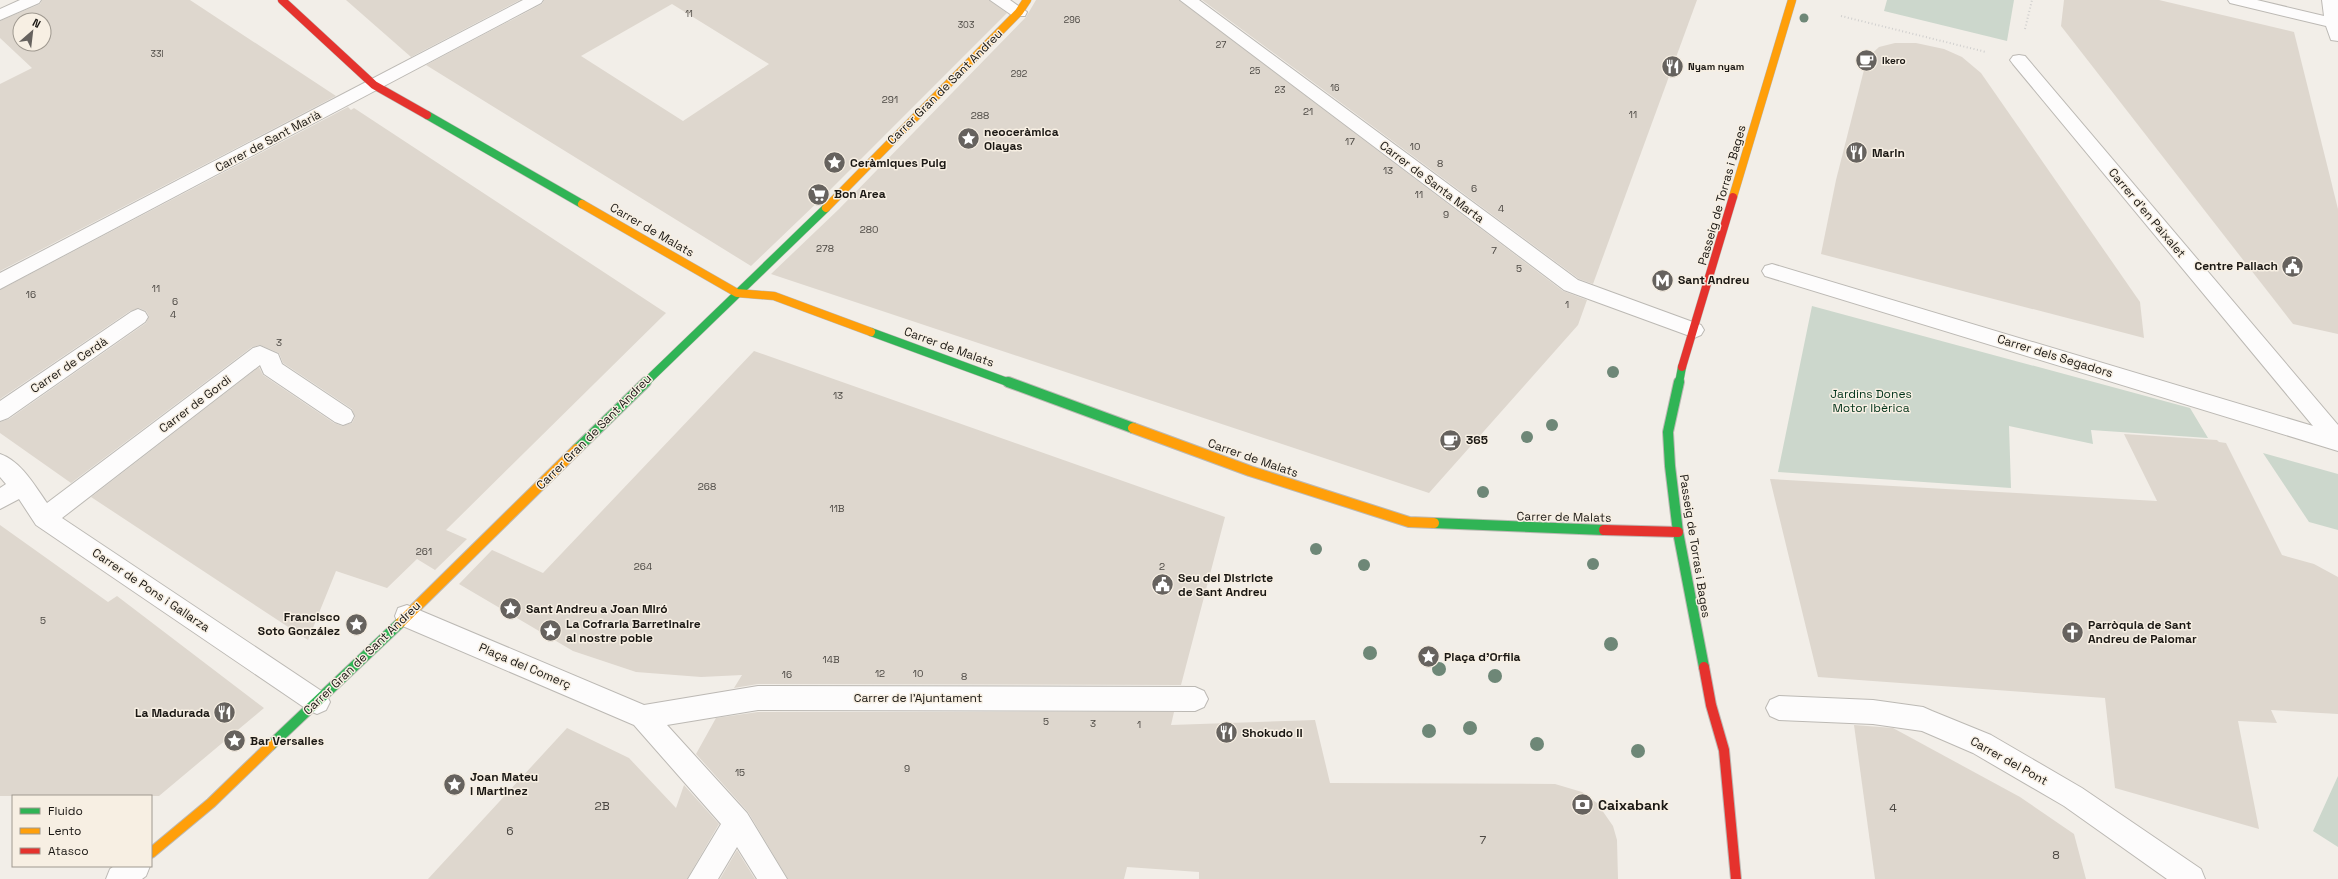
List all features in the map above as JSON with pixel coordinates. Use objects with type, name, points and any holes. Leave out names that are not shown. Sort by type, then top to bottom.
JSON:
[{"type":"street","points":[[0,15],[33,0]]},
{"type":"street","name":"Carrer de Malats","points":[[282,0],[374,85],[737,293],[774,296],[1250,471],[1409,522],[1518,528],[1678,532]]},
{"type":"street","name":"Carrer de Sant Marià","points":[[0,282],[535,0]]},
{"type":"street","points":[[998,0],[1023,6]]},
{"type":"street","name":"Carrer de Santa Marta","points":[[1188,0],[1571,285],[1694,330]]},
{"type":"street","name":"Passeig de Torras i Bages","points":[[1736,879],[1724,750],[1711,705],[1678,532],[1670,466],[1668,432],[1676,390],[1792,0]]},
{"type":"street","points":[[2236,0],[2335,23]]},
{"type":"street","points":[[2330,0],[2338,39]]},
{"type":"street","name":"Carrer Gran de Sant Andreu","points":[[152,852],[211,803],[407,616],[831,203],[1023,6]]},
{"type":"street","name":"Carrer d'en Paixalet","points":[[2019,60],[2338,441]]},
{"type":"street","name":"Carrer dels Segadors","points":[[1772,271],[2338,441]]},
{"type":"street","name":"Carrer de Cerdà","points":[[0,412],[138,317]]},
{"type":"street","name":"Carrer de Gordi","points":[[44,518],[260,354],[271,360],[271,368],[343,416]]},
{"type":"street","name":"Carrer de Pons i Gallarza","points":[[0,463],[22,485],[44,518],[317,702]]},
{"type":"street","points":[[0,500],[22,485]]},
{"type":"street","name":"Plaça del Comerç","points":[[407,616],[643,717]]},
{"type":"street","name":"Carrer de l'Ajuntament","points":[[643,717],[758,698],[1195,700]]},
{"type":"street","name":"Carrer del Pont","points":[[1779,708],[1873,712],[1923,719],[1982,744],[2073,798],[2190,879]]},
{"type":"street","points":[[643,717],[737,822],[773,879]]},
{"type":"street","points":[[702,879],[737,822]]},
{"type":"street","points":[[120,879],[135,867]]},
{"type":"path","points":[[1841,16],[2019,60],[2032,0]]},
{"type":"green space","points":[[1887,0],[2014,0],[2007,41],[1884,11]]},
{"type":"green space","name":"Jardins Dones Motor Ibèrica","points":[[1812,306],[2190,408],[2208,438],[2091,430],[2093,444],[2009,426],[2011,488],[1778,472]]},
{"type":"green space","points":[[2263,453],[2338,474],[2338,530],[2309,522]]},
{"type":"green space","points":[[2338,776],[2338,847],[2313,831]]},
{"type":"building","points":[[42,0],[190,0],[336,96],[0,271],[0,84],[32,68],[15,52],[52,52],[52,12],[21,12],[40,4]]},
{"type":"building","points":[[346,0],[520,0],[411,57]]},
{"type":"building","points":[[544,0],[989,0],[1007,13],[823,197],[751,266],[426,65],[542,4]],"holes":[[[672,4],[769,64],[683,121],[581,56]]]},
{"type":"building","points":[[1036,0],[1179,0],[1563,291],[1587,300],[1578,325],[1429,493],[771,274],[839,209],[1026,17]]},
{"type":"building","points":[[1202,0],[1697,0],[1593,284],[1579,279]]},
{"type":"building","points":[[2064,0],[2159,0],[2294,32],[2338,209],[2338,334],[2293,324],[2061,26]]},
{"type":"building","points":[[12,16],[12,49],[0,38],[0,21]]},
{"type":"building","points":[[1895,43],[1916,43],[1944,49],[1962,57],[1981,73],[2140,302],[2144,338],[1821,254],[1836,180],[1867,58],[1879,47]]},
{"type":"building","points":[[348,107],[351,110],[354,108],[666,313],[446,530],[467,539],[435,570],[417,559],[387,588],[336,571],[308,640],[91,497],[259,367],[263,375],[334,423],[342,426],[352,423],[355,417],[352,409],[283,363],[279,353],[260,345],[252,347],[71,483],[0,433],[0,422],[9,419],[146,323],[149,316],[146,311],[139,308],[130,311],[0,399],[0,290]]},
{"type":"building","points":[[754,351],[1225,517],[1181,685],[758,684],[734,688],[742,675],[701,677],[636,672],[573,651],[459,584],[492,550],[543,573]]},
{"type":"building","name":"Parròquia de Sant Andreu de Palomar","points":[[2124,434],[2217,440],[2219,442],[2226,443],[2282,555],[2314,564],[2338,577],[2338,714],[2271,710],[2277,723],[2238,721],[2259,829],[2115,788],[2105,698],[1818,677],[1770,479],[2157,501]]},
{"type":"building","points":[[0,525],[108,602],[117,596],[264,708],[159,796],[0,796]]},
{"type":"building","points":[[758,712],[1174,712],[1171,725],[1315,720],[1330,783],[1555,784],[1582,792],[1597,803],[1613,826],[1617,840],[1618,879],[1199,879],[1199,872],[1127,867],[1124,879],[788,879],[748,812],[696,754],[716,718]]},
{"type":"building","points":[[1854,725],[1893,728],[2020,797],[2074,834],[2086,879],[1875,879]]},
{"type":"building","points":[[567,728],[629,758],[676,808],[684,785],[719,824],[687,879],[428,879]]},
{"type":"building","points":[[737,850],[755,879],[720,879]]},
{"type":"traffic: fast","points":[[427,115],[582,204]]},
{"type":"traffic: fast","points":[[577,449],[826,208]]},
{"type":"traffic: fast","points":[[871,332],[1133,428]]},
{"type":"traffic: fast","points":[[1682,367],[1668,432],[1670,466],[1678,532],[1704,667]]},
{"type":"traffic: fast","points":[[1434,523],[1604,530]]},
{"type":"traffic: fast","points":[[271,745],[400,623]]},
{"type":"traffic: slow","points":[[826,208],[1019,12],[1027,0]]},
{"type":"traffic: slow","points":[[1733,197],[1792,0]]},
{"type":"traffic: slow","points":[[582,204],[737,293],[774,296],[871,332]]},
{"type":"traffic: slow","points":[[1133,428],[1250,471],[1409,522],[1434,523]]},
{"type":"traffic: slow","points":[[400,623],[577,449]]},
{"type":"traffic: slow","points":[[152,852],[211,803],[271,745]]},
{"type":"traffic: jam","points":[[282,0],[374,85],[427,115]]},
{"type":"traffic: jam","points":[[1682,367],[1733,197]]},
{"type":"traffic: jam","points":[[1604,530],[1678,532]]},
{"type":"traffic: jam","points":[[1704,667],[1711,705],[1724,750],[1736,879]]},
{"type":"place","name":"Ikero","points":[[1867,60]]},
{"type":"place","name":"Nyam nyam","points":[[1672,66]]},
{"type":"place","name":"neoceràmica Olayas","points":[[968,139]]},
{"type":"place","name":"Marin","points":[[1857,153]]},
{"type":"place","name":"Ceràmiques Puig","points":[[834,163]]},
{"type":"place","name":"Bon Area","points":[[819,194]]},
{"type":"place","name":"Centre Pallach","points":[[2293,266]]},
{"type":"place","name":"Sant Andreu","points":[[1662,280]]},
{"type":"place","name":"365","points":[[1451,440]]},
{"type":"place","name":"Seu del Districte de Sant Andreu","points":[[1163,585]]},
{"type":"place","name":"Sant Andreu a Joan Miró","points":[[510,609]]},
{"type":"place","name":"Francisco Soto González","points":[[356,624]]},
{"type":"place","name":"La Cofraria Barretinaire al nostre poble","points":[[550,631]]},
{"type":"place","name":"Parròquia de Sant Andreu de Palomar","points":[[2073,632]]},
{"type":"place","name":"Plaça d'Orfila","points":[[1429,657]]},
{"type":"place","name":"La Madurada","points":[[225,713]]},
{"type":"place","name":"Shokudo II","points":[[1226,733]]},
{"type":"place","name":"Bar Versalles","points":[[235,741]]},
{"type":"place","name":"Joan Mateu i Martinez","points":[[455,784]]},
{"type":"place","name":"Caixabank","points":[[1583,805]]}]
